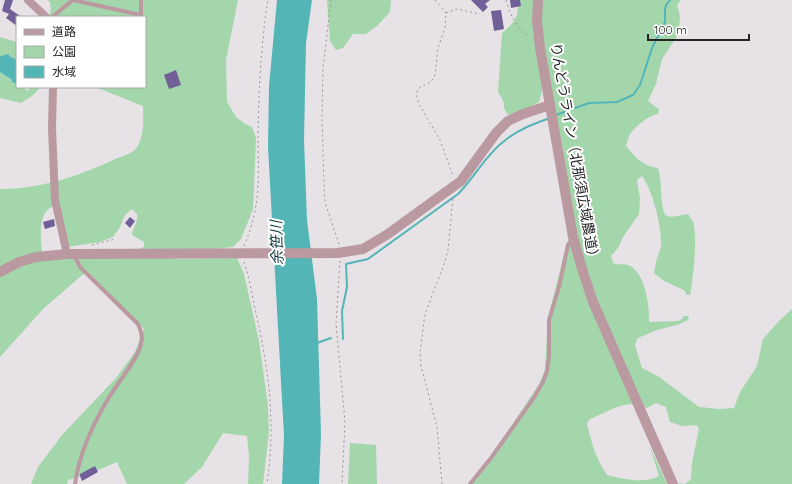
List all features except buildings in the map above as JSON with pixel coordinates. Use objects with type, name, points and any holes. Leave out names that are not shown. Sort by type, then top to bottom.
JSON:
[{"type":"street","points":[[28,0],[45,16]]},
{"type":"street","name":"りんどうライン（北那須広域農道）","points":[[538,0],[537,20],[550,105],[574,237],[583,272],[593,302],[673,484]]},
{"type":"street","points":[[53,88],[52,128],[55,200],[70,255]]},
{"type":"street","points":[[0,272],[19,262],[36,257],[70,255],[339,253],[356,251],[371,245],[455,186],[473,166],[496,133],[508,121],[523,114],[550,105]]},
{"type":"lane","points":[[53,16],[73,0],[141,15],[141,0]]},
{"type":"lane","points":[[470,484],[491,458],[533,399],[543,382],[547,371],[549,356],[549,320],[559,287],[568,245],[574,237]]},
{"type":"lane","points":[[70,255],[80,267],[138,324],[142,333],[141,345],[133,361],[108,399],[88,439],[78,467],[75,484]]},
{"type":"path","points":[[267,484],[270,466],[272,428],[270,392],[264,350],[246,269],[245,253],[257,202],[259,176],[258,131],[262,57],[268,0]]},
{"type":"path","points":[[331,0],[323,68],[322,118],[324,186],[326,202],[339,239],[336,323],[345,422],[342,484]]},
{"type":"path","points":[[435,0],[446,13],[445,28],[438,48],[434,75],[431,82],[419,88],[416,94],[418,104],[440,140],[455,186],[448,250],[445,262],[425,314],[420,352],[421,366],[437,426],[442,484]]},
{"type":"path","points":[[506,0],[508,10],[518,26],[526,34],[533,38],[540,39]]},
{"type":"path","points":[[446,13],[457,9],[480,14]]},
{"type":"green space","points":[[47,0],[238,0],[226,60],[227,102],[236,117],[252,127],[256,138],[253,209],[241,239],[233,247],[194,251],[172,251],[174,259],[237,258],[244,274],[259,341],[268,406],[269,432],[263,484],[248,484],[249,456],[247,436],[223,433],[202,467],[184,484],[127,484],[117,462],[89,474],[68,480],[67,484],[31,484],[38,467],[62,435],[116,378],[135,352],[144,329],[87,271],[44,308],[0,357],[0,189],[30,187],[45,184],[88,171],[131,153],[138,145],[143,129],[143,106],[98,88],[146,88],[146,16],[49,16],[51,9],[50,2]],"holes":[[[58,205],[67,247],[100,242],[113,237],[120,227],[124,217],[131,209],[137,214],[137,221],[132,235],[144,242],[144,247],[128,256],[43,258],[41,227],[46,212],[51,207]]]},
{"type":"green space","points":[[327,0],[391,0],[390,12],[377,26],[366,34],[353,34],[343,48],[336,50],[330,41]]},
{"type":"green space","points":[[518,0],[681,0],[677,5],[680,16],[679,29],[676,38],[662,59],[656,84],[648,101],[659,109],[658,114],[646,119],[634,129],[629,136],[626,146],[640,161],[658,168],[665,215],[671,217],[688,214],[693,222],[695,248],[694,269],[690,295],[687,295],[684,290],[664,281],[654,273],[661,247],[660,229],[650,191],[642,176],[637,180],[640,198],[639,214],[623,237],[618,248],[611,256],[613,263],[628,265],[639,274],[645,290],[649,308],[649,322],[677,321],[681,320],[684,316],[689,316],[688,320],[680,324],[657,330],[638,338],[635,345],[642,368],[658,376],[699,407],[720,409],[734,408],[740,392],[757,366],[763,339],[792,309],[792,484],[685,484],[691,479],[692,463],[699,429],[697,425],[682,426],[670,422],[666,407],[656,403],[647,408],[633,404],[618,407],[590,419],[587,423],[594,450],[607,475],[640,480],[647,480],[659,476],[650,447],[667,484],[472,484],[495,456],[500,443],[538,386],[545,371],[548,318],[567,243],[574,232],[543,87],[539,102],[528,108],[508,115],[498,92],[502,33],[513,22],[517,15]]},
{"type":"green space","points":[[0,37],[16,42],[16,60],[8,54],[0,56]]},
{"type":"green space","points":[[0,72],[16,83],[16,88],[24,88],[28,91],[30,88],[40,88],[32,96],[21,103],[0,98]]},
{"type":"green space","points":[[350,443],[376,445],[377,484],[348,484]]},
{"type":"water","name":"余笹川","points":[[277,0],[312,0],[306,43],[304,140],[307,220],[317,299],[321,434],[319,484],[282,484],[284,436],[268,147],[269,86]]},
{"type":"water","points":[[8,54],[16,60],[16,84],[0,72],[0,56]]},
{"type":"waterway","points":[[556,115],[589,103],[617,102],[633,95],[640,85],[652,48],[665,22],[666,5],[670,0]]},
{"type":"waterway","points":[[343,339],[342,311],[347,287],[346,264],[368,259],[458,194],[485,160],[508,138],[525,128],[550,118]]},
{"type":"waterway","points":[[317,343],[331,338]]}]
